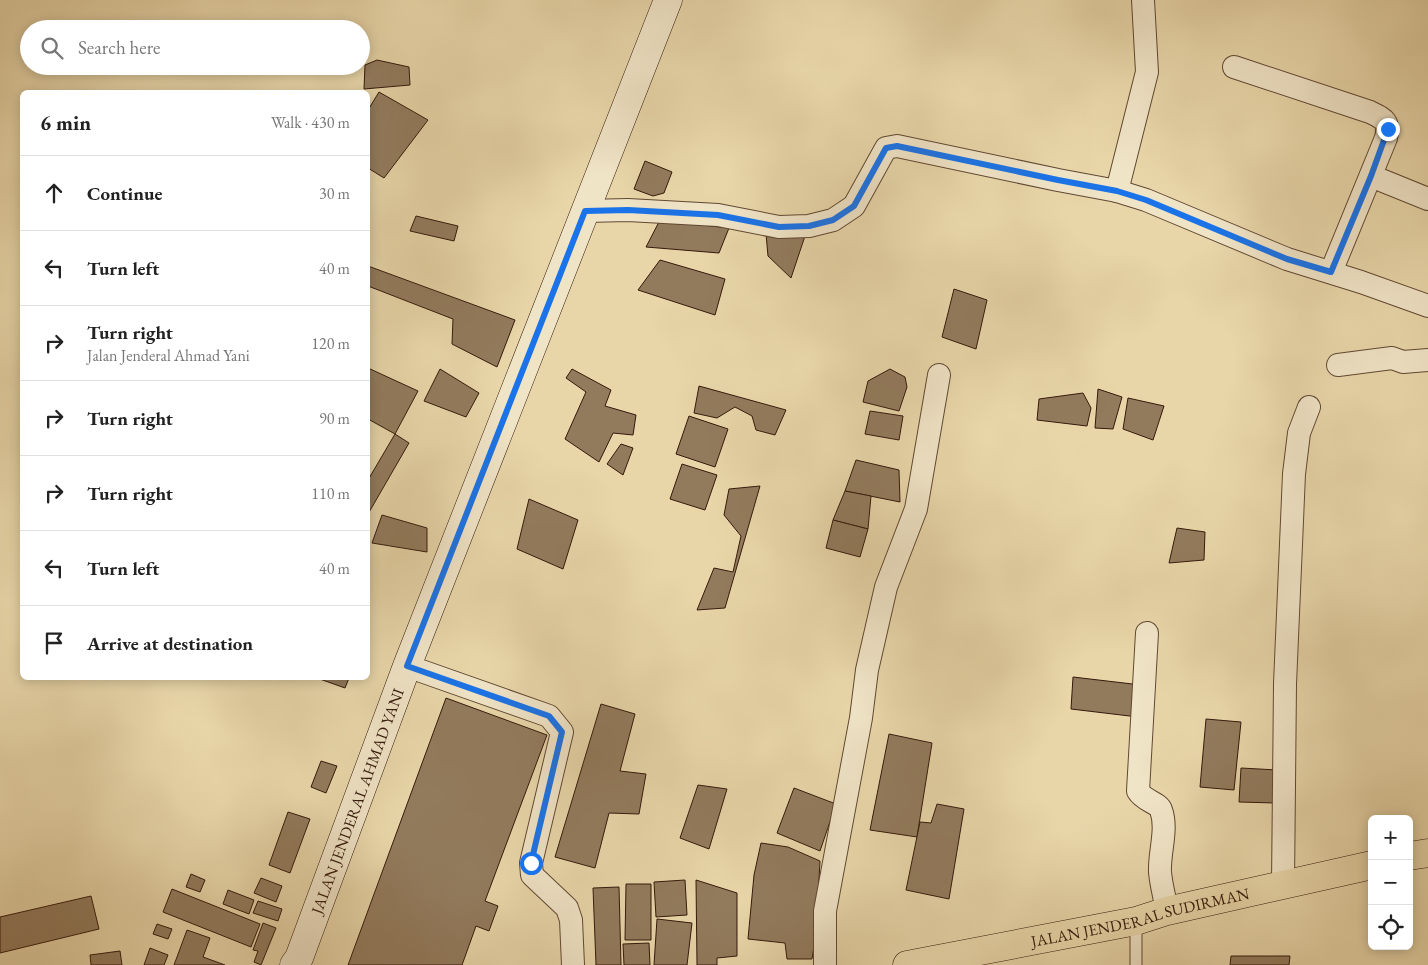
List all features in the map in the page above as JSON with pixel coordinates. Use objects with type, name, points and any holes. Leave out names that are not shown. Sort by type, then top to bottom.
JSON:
[{"type":"main road","name":"JALAN JENDERAL AHMAD YANI","points":[[297,963],[407,666],[668,0]]},
{"type":"main road","points":[[1413,855],[1428,853]]},
{"type":"main road","name":"JALAN JENDERAL SUDIRMAN","points":[[908,965],[1136,920],[1167,910],[1368,866]]},
{"type":"street","points":[[1117,191],[1147,72],[1143,0]]},
{"type":"street","points":[[1234,67],[1370,112],[1386,122],[1388,129],[1371,176],[1331,272]]},
{"type":"street","points":[[585,211],[628,210],[718,215],[779,227],[809,226],[833,220],[854,206],[886,148],[897,146],[1117,191],[1146,200],[1287,259],[1331,272],[1428,306]]},
{"type":"street","points":[[1371,176],[1428,199]]},
{"type":"street","points":[[1338,365],[1392,358],[1402,362],[1428,360]]},
{"type":"street","points":[[825,965],[825,911],[861,718],[867,670],[886,587],[916,509],[939,375]]},
{"type":"street","points":[[1282,885],[1285,684],[1294,467],[1299,433],[1309,407]]},
{"type":"street","points":[[1147,633],[1138,791],[1142,797],[1159,805],[1162,810],[1163,829],[1160,871],[1167,910]]},
{"type":"street","points":[[407,666],[549,716],[562,732],[531,863],[532,875],[568,908],[571,920],[573,965]]},
{"type":"lane","points":[[1136,920],[1136,965]]},
{"type":"building","points":[[377,60],[409,67],[410,85],[364,89],[365,75],[370,75],[370,63]]},
{"type":"building","points":[[379,92],[428,120],[384,178],[370,169],[370,107]]},
{"type":"building","points":[[645,161],[672,172],[664,193],[653,196],[634,189]]},
{"type":"building","points":[[416,216],[458,226],[454,241],[410,231]]},
{"type":"building","points":[[660,220],[729,228],[719,253],[646,247]]},
{"type":"building","points":[[766,234],[805,236],[791,278],[768,256]]},
{"type":"building","points":[[660,260],[725,279],[715,315],[638,290]]},
{"type":"building","points":[[370,267],[515,320],[497,367],[452,344],[453,319],[370,287]]},
{"type":"building","points":[[954,289],[987,300],[976,349],[942,337]]},
{"type":"building","points":[[370,369],[418,391],[395,434],[370,420]]},
{"type":"building","points":[[440,369],[479,393],[466,417],[424,401]]},
{"type":"building","points":[[572,369],[611,390],[605,406],[636,415],[633,435],[613,433],[599,462],[565,439],[586,392],[566,378]]},
{"type":"building","points":[[890,369],[905,377],[907,387],[899,411],[863,402],[868,381]]},
{"type":"building","points":[[699,386],[786,410],[775,435],[756,430],[752,416],[735,407],[717,418],[694,413]]},
{"type":"building","points":[[1098,389],[1122,397],[1113,429],[1095,428]]},
{"type":"building","points":[[1083,393],[1091,408],[1087,426],[1037,420],[1039,399]]},
{"type":"building","points":[[1128,398],[1164,406],[1153,440],[1123,429]]},
{"type":"building","points":[[870,411],[903,416],[899,440],[865,434]]},
{"type":"building","points":[[689,416],[728,429],[715,467],[676,454]]},
{"type":"building","points":[[395,434],[409,443],[370,511],[370,477]]},
{"type":"building","points":[[621,444],[633,448],[623,475],[607,464]]},
{"type":"building","points":[[856,460],[899,470],[900,502],[845,491]]},
{"type":"building","points":[[682,464],[717,475],[705,510],[670,499]]},
{"type":"building","points":[[760,486],[725,608],[697,610],[714,568],[733,572],[741,536],[724,515],[729,489]]},
{"type":"building","points":[[845,491],[871,496],[868,529],[833,520]]},
{"type":"building","points":[[529,499],[578,520],[563,569],[517,549]]},
{"type":"building","points":[[382,515],[427,528],[427,552],[372,543]]},
{"type":"building","points":[[833,520],[868,529],[860,557],[826,548]]},
{"type":"building","points":[[1177,528],[1205,532],[1204,560],[1169,563]]},
{"type":"building","points":[[1073,677],[1141,685],[1138,717],[1071,709]]},
{"type":"building","points":[[323,680],[348,680],[345,688]]},
{"type":"building","points":[[446,698],[547,735],[485,901],[498,906],[489,931],[476,926],[462,965],[348,965]]},
{"type":"building","points":[[601,704],[635,714],[620,771],[646,774],[639,814],[609,813],[595,868],[555,857]]},
{"type":"building","points":[[1206,719],[1241,722],[1234,790],[1200,787]]},
{"type":"building","points":[[889,734],[932,743],[917,837],[870,830]]},
{"type":"building","points":[[321,761],[337,766],[326,793],[311,787]]},
{"type":"building","points":[[1241,768],[1277,770],[1275,803],[1239,802]]},
{"type":"building","points":[[698,785],[727,789],[709,849],[680,838]]},
{"type":"building","points":[[794,788],[836,804],[820,851],[777,833]]},
{"type":"building","points":[[937,804],[964,809],[949,899],[906,890],[920,822],[931,823]]},
{"type":"building","points":[[288,812],[310,819],[290,873],[269,865]]},
{"type":"building","points":[[761,843],[788,847],[820,861],[816,934],[812,959],[787,959],[785,943],[748,939],[754,875]]},
{"type":"building","points":[[191,874],[205,880],[200,892],[186,887]]},
{"type":"building","points":[[261,878],[282,886],[276,902],[254,893]]},
{"type":"building","points":[[685,880],[687,915],[656,917],[654,882]]},
{"type":"building","points":[[696,880],[737,893],[737,956],[717,958],[717,965],[697,965]]},
{"type":"building","points":[[626,884],[651,884],[651,940],[625,940]]},
{"type":"building","points":[[619,887],[621,965],[596,965],[593,888]]},
{"type":"building","points":[[172,889],[260,924],[251,947],[163,912]]},
{"type":"building","points":[[228,890],[254,900],[249,914],[223,904]]},
{"type":"building","points":[[91,896],[99,929],[0,953],[0,917]]},
{"type":"building","points":[[258,901],[282,909],[278,921],[253,913]]},
{"type":"building","points":[[657,919],[692,923],[687,965],[654,965]]},
{"type":"building","points":[[263,923],[276,928],[261,965],[254,962],[258,951],[253,950]]},
{"type":"building","points":[[157,924],[172,929],[168,939],[153,934]]},
{"type":"building","points":[[187,930],[210,938],[203,957],[225,965],[174,965]]},
{"type":"building","points":[[649,943],[650,965],[624,965],[623,944]]},
{"type":"building","points":[[150,948],[168,955],[164,965],[144,965]]},
{"type":"building","points":[[120,951],[122,965],[91,965],[90,955]]},
{"type":"building","points":[[1231,956],[1290,956],[1289,965],[1230,965]]},
{"type":"route","points":[[531,863],[562,732],[549,716],[407,666],[585,211],[628,210],[718,215],[779,227],[809,226],[833,220],[854,206],[886,148],[897,146],[1117,191],[1146,200],[1287,259],[1331,272],[1371,176],[1388,129]]}]
